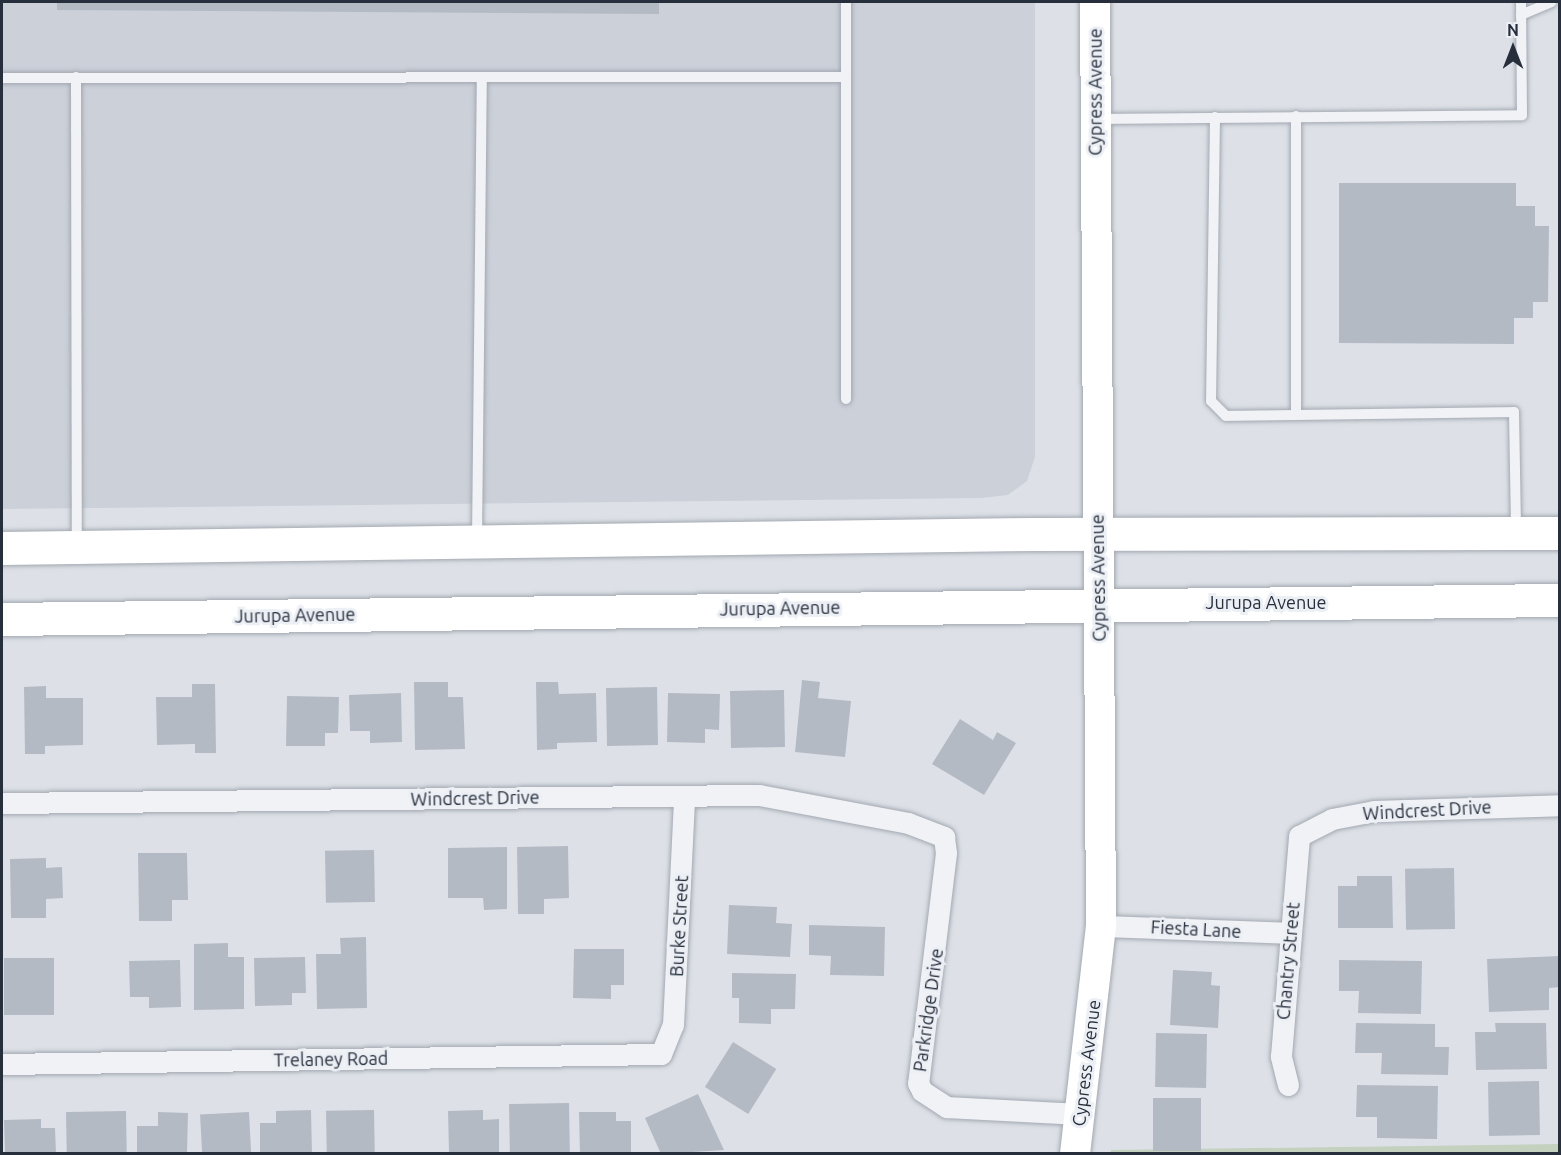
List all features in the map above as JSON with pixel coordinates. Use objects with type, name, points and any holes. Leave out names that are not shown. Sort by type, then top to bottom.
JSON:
[{"type":"main road","points":[[2,548],[1096,534],[1560,533]]},
{"type":"main road","name":"Jurupa Avenue","points":[[2,619],[1099,603],[1560,600]]},
{"type":"street","name":"Cypress Avenue","points":[[1075,1154],[1101,926],[1099,603],[1096,534],[1095,2]]},
{"type":"street","name":"Windcrest Drive","points":[[2,803],[759,795],[798,800],[908,824],[944,837]]},
{"type":"street","name":"Burke Street","points":[[661,1054],[674,1025],[684,796]]},
{"type":"street","name":"Windcrest Drive","points":[[1299,836],[1332,819],[1374,811],[1560,805]]},
{"type":"street","name":"Chantry Street","points":[[1288,1085],[1281,1056],[1299,836]]},
{"type":"street","name":"Parkridge Drive","points":[[944,837],[944,884],[918,1083],[927,1097],[947,1107],[1080,1114]]},
{"type":"street","name":"Fiesta Lane","points":[[1101,926],[1290,933]]},
{"type":"street","name":"Trelaney Road","points":[[2,1064],[661,1054]]},
{"type":"lane","points":[[846,2],[846,399]]},
{"type":"lane","points":[[1095,119],[1522,115],[1521,2]]},
{"type":"lane","points":[[1521,15],[1551,2]]},
{"type":"lane","points":[[75,77],[77,548]]},
{"type":"lane","points":[[2,78],[846,77]]},
{"type":"lane","points":[[477,542],[482,79]]},
{"type":"lane","points":[[1296,116],[1296,414]]},
{"type":"lane","points":[[1215,117],[1211,401],[1226,416],[1514,412],[1516,533]]},
{"type":"shaded area","points":[[2,2],[1035,2],[1035,457],[1027,481],[1008,495],[981,498],[2,509]]},
{"type":"green space","points":[[1560,1144],[1559,1154],[1110,1154],[1111,1150]]},
{"type":"building","points":[[57,2],[659,2],[659,14],[57,10]]},
{"type":"building","points":[[1339,183],[1516,183],[1516,206],[1535,206],[1535,226],[1549,226],[1548,302],[1533,302],[1533,318],[1514,318],[1514,344],[1339,343]]},
{"type":"building","points":[[802,680],[820,682],[818,698],[851,701],[845,757],[795,752]]},
{"type":"building","points":[[414,682],[448,682],[448,697],[463,697],[465,749],[415,750]]},
{"type":"building","points":[[536,682],[558,682],[559,694],[596,693],[597,742],[557,743],[557,749],[537,750]]},
{"type":"building","points":[[192,684],[215,684],[216,753],[195,753],[195,744],[157,745],[156,697],[192,697]]},
{"type":"building","points":[[46,686],[46,698],[83,698],[83,745],[45,746],[45,754],[25,754],[24,687]]},
{"type":"building","points":[[657,687],[658,745],[607,746],[606,688]]},
{"type":"building","points":[[784,690],[785,747],[731,748],[730,691]]},
{"type":"building","points":[[401,693],[402,742],[370,743],[370,731],[350,731],[349,695]]},
{"type":"building","points":[[668,693],[720,694],[719,730],[705,729],[705,743],[667,742]]},
{"type":"building","points":[[287,696],[339,697],[338,733],[325,733],[325,746],[286,746]]},
{"type":"building","points":[[960,719],[993,740],[997,732],[1016,743],[984,795],[932,764]]},
{"type":"building","points":[[568,846],[569,898],[544,899],[544,914],[518,914],[517,847]]},
{"type":"building","points":[[507,847],[507,909],[484,910],[483,898],[448,898],[448,848]]},
{"type":"building","points":[[374,850],[375,902],[326,903],[325,851]]},
{"type":"building","points":[[138,853],[187,853],[188,900],[172,900],[172,921],[139,921]]},
{"type":"building","points":[[46,858],[46,868],[62,867],[63,898],[46,899],[46,918],[11,918],[10,859]]},
{"type":"building","points":[[1454,868],[1455,929],[1406,930],[1405,869]]},
{"type":"building","points":[[1357,876],[1392,876],[1393,928],[1338,928],[1338,886],[1357,886]]},
{"type":"building","points":[[729,905],[777,907],[776,923],[792,924],[790,957],[727,954]]},
{"type":"building","points":[[809,925],[885,927],[884,976],[830,975],[831,956],[809,955]]},
{"type":"building","points":[[366,937],[367,1008],[317,1009],[316,954],[341,954],[340,938]]},
{"type":"building","points":[[228,943],[228,957],[244,957],[244,1009],[194,1010],[194,944]]},
{"type":"building","points":[[574,949],[624,949],[624,985],[611,985],[611,999],[573,998]]},
{"type":"building","points":[[1560,956],[1560,987],[1549,988],[1549,1010],[1489,1012],[1487,959]]},
{"type":"building","points":[[305,957],[306,993],[292,993],[292,1005],[255,1006],[254,958]]},
{"type":"building","points":[[4,958],[54,958],[54,1015],[4,1015]]},
{"type":"building","points":[[180,960],[181,1007],[149,1008],[149,997],[130,997],[129,961]]},
{"type":"building","points":[[1339,960],[1422,961],[1421,1014],[1358,1013],[1359,991],[1339,991]]},
{"type":"building","points":[[1173,970],[1212,972],[1211,985],[1220,986],[1218,1028],[1170,1025]]},
{"type":"building","points":[[732,973],[796,974],[795,1009],[771,1009],[771,1024],[739,1023],[739,998],[732,998]]},
{"type":"building","points":[[1356,1023],[1435,1024],[1435,1047],[1449,1047],[1448,1075],[1381,1074],[1382,1053],[1355,1053]]},
{"type":"building","points":[[1495,1023],[1546,1023],[1547,1069],[1476,1070],[1475,1032],[1496,1032]]},
{"type":"building","points":[[1156,1033],[1207,1034],[1206,1088],[1155,1087]]},
{"type":"building","points":[[733,1042],[776,1069],[748,1114],[705,1087]]},
{"type":"building","points":[[1539,1081],[1540,1135],[1489,1136],[1488,1082]]},
{"type":"building","points":[[1357,1085],[1438,1086],[1437,1139],[1377,1138],[1377,1117],[1356,1117]]},
{"type":"building","points":[[698,1094],[724,1150],[661,1154],[645,1118]]},
{"type":"building","points":[[1153,1098],[1201,1098],[1201,1151],[1153,1151]]},
{"type":"building","points":[[569,1103],[570,1154],[510,1154],[509,1104]]},
{"type":"building","points":[[311,1110],[312,1154],[260,1154],[260,1123],[276,1123],[276,1111]]},
{"type":"building","points":[[374,1110],[375,1154],[327,1154],[326,1111]]},
{"type":"building","points":[[483,1110],[483,1120],[499,1119],[499,1154],[449,1154],[448,1111]]},
{"type":"building","points":[[126,1111],[127,1154],[67,1154],[66,1112]]},
{"type":"building","points":[[158,1112],[188,1113],[187,1154],[137,1154],[137,1126],[158,1126]]},
{"type":"building","points":[[249,1112],[251,1154],[202,1154],[200,1115]]},
{"type":"building","points":[[579,1112],[616,1112],[616,1121],[631,1121],[631,1154],[580,1154]]},
{"type":"building","points":[[41,1119],[41,1128],[55,1128],[56,1154],[5,1154],[4,1120]]}]
